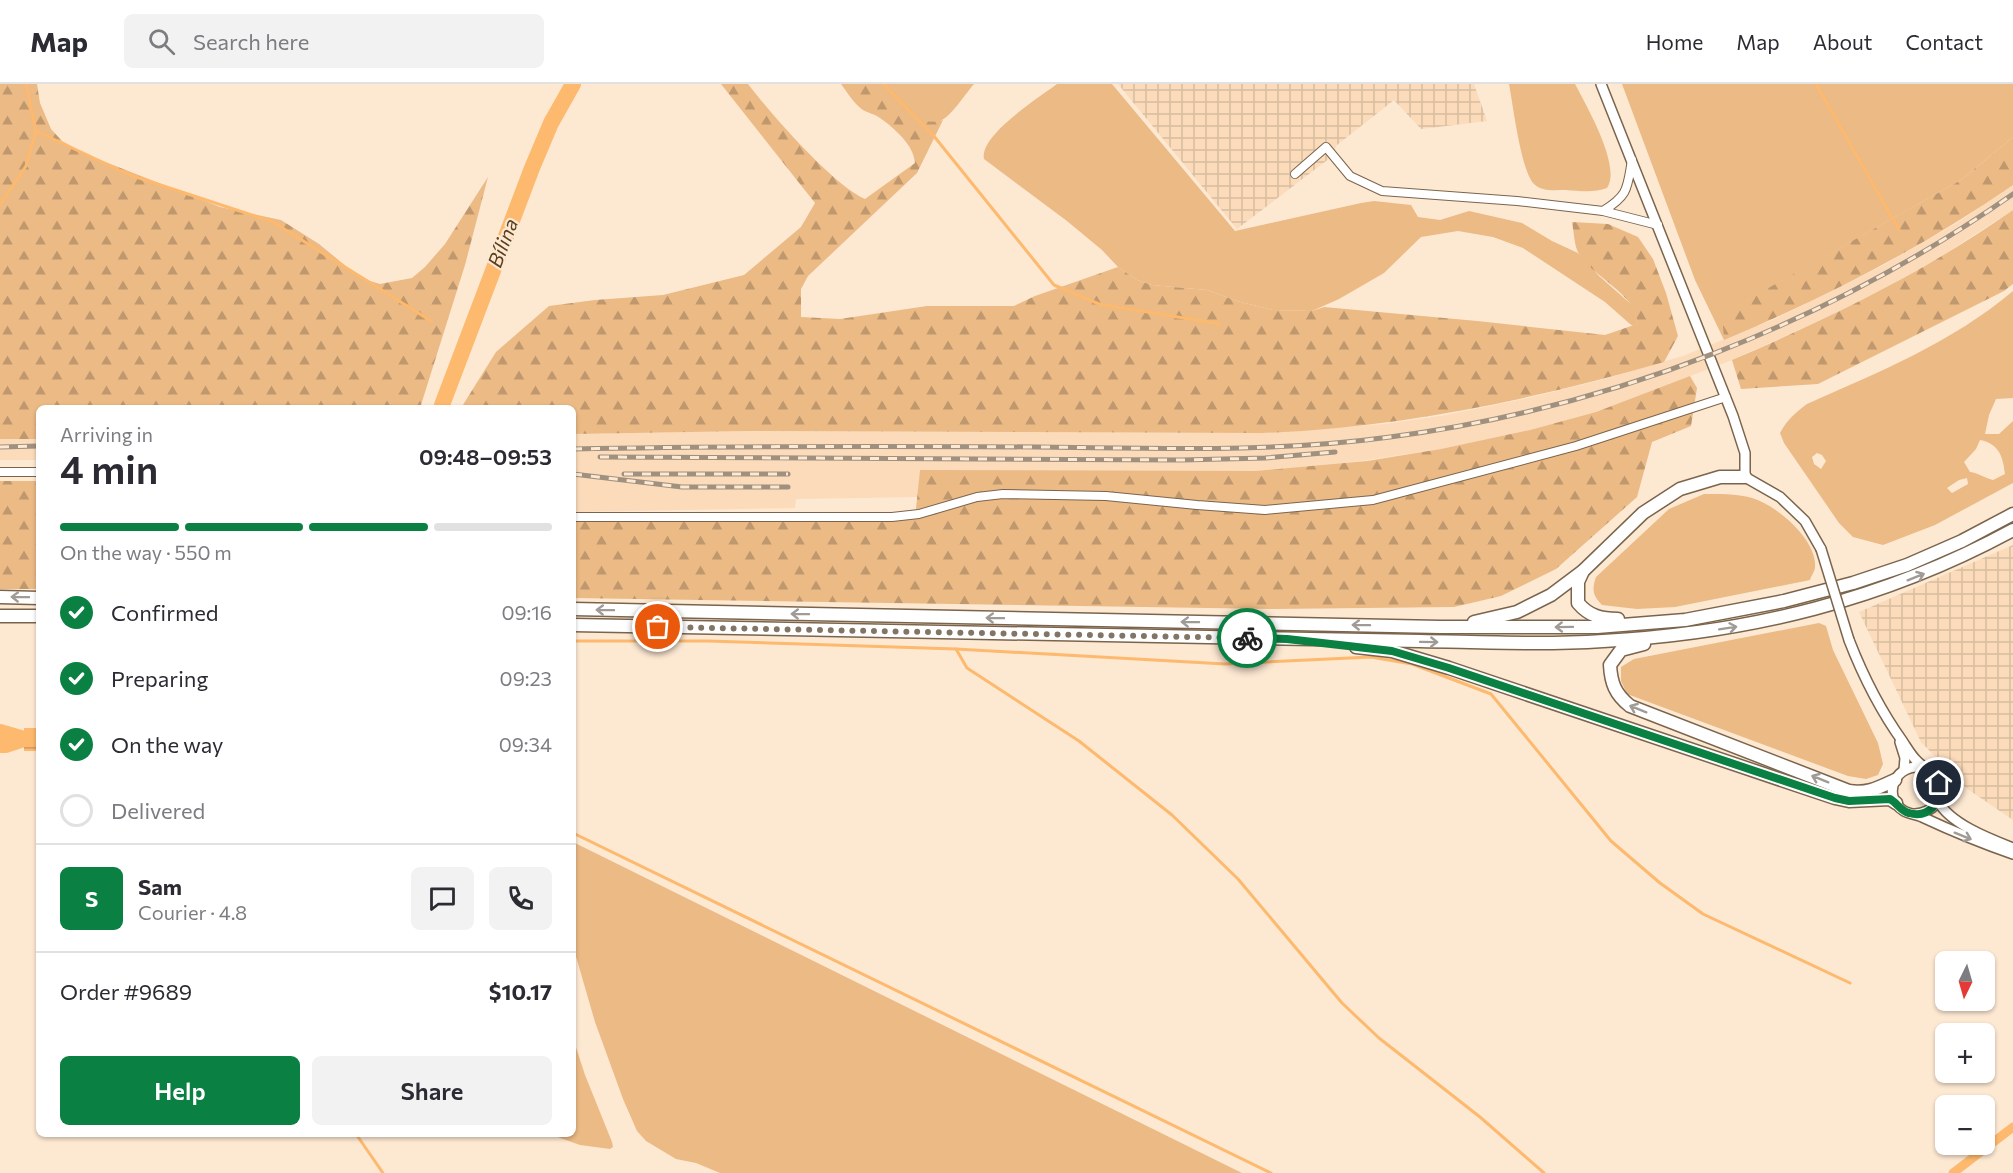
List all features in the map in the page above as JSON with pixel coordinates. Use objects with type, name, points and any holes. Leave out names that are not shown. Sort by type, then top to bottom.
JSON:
[{"type":"highway","points":[[1440,627],[1517,612],[1551,595],[1583,571],[1643,513],[1680,489],[1720,477],[1745,477]]},
{"type":"highway","points":[[576,609],[1440,627],[1597,627],[1685,620],[1784,601],[1853,583],[1907,565],[1962,541],[2013,514]]},
{"type":"highway","points":[[1895,780],[1872,791],[1861,793],[1849,791],[1630,706],[1620,698],[1612,686],[1610,665],[1621,650],[1690,634],[1751,624],[1852,600],[1968,555],[2013,530]]},
{"type":"highway","points":[[1583,571],[1578,582],[1578,603],[1592,616],[1608,619],[1685,620]]},
{"type":"highway","points":[[0,597],[36,598]]},
{"type":"highway","points":[[0,616],[36,616]]},
{"type":"highway","points":[[576,626],[1518,643],[1602,641],[1690,634]]},
{"type":"highway","points":[[1287,639],[1392,651],[1449,668],[1835,798],[1849,801],[1890,799],[1896,803]]},
{"type":"street","points":[[1601,84],[1725,397],[1745,453],[1745,477],[1780,497],[1805,521],[1821,549],[1849,640],[1868,684],[1898,734],[1924,768]]},
{"type":"street","points":[[1295,174],[1326,147],[1350,176],[1382,191],[1517,201],[1603,211],[1658,225]]},
{"type":"street","points":[[1603,211],[1617,203],[1627,191],[1632,159]]},
{"type":"street","points":[[576,517],[892,517],[919,514],[977,497],[1004,494],[1106,496],[1197,506],[1265,510],[1373,500],[1576,446],[1725,397]]},
{"type":"street","points":[[0,472],[36,472]]},
{"type":"street","points":[[1898,734],[1905,759],[1904,770]]},
{"type":"street","points":[[1915,814],[1931,810],[1940,795],[1939,783],[1931,771],[1914,766],[1904,770],[1895,780],[1892,788],[1896,803],[1904,811],[1962,836],[2013,854]]},
{"type":"street","points":[[1938,801],[1942,809],[1971,829],[2013,848]]},
{"type":"shaded area","points":[[1118,84],[1474,84],[1487,121],[1421,129],[1394,100],[1337,145],[1330,158],[1237,229]]},
{"type":"shaded area","points":[[2013,185],[2013,210],[1937,259],[1860,302],[1732,360],[1596,412],[1530,430],[1441,449],[1326,466],[1257,471],[920,471],[918,497],[796,499],[795,508],[576,512],[576,434],[749,431],[1261,433],[1385,424],[1446,415],[1528,398],[1683,356],[1777,318],[1882,266],[1957,223]]},
{"type":"shaded area","points":[[0,439],[36,439],[36,460],[0,460]]},
{"type":"shaded area","points":[[2013,545],[2013,820],[1966,788],[1921,742],[1859,612]]},
{"type":"shaded area","points":[[24,728],[36,728],[36,751],[24,751]]},
{"type":"green space","points":[[0,84],[37,84],[40,103],[51,129],[62,141],[85,154],[220,207],[281,220],[319,244],[347,267],[370,281],[380,284],[412,278],[425,267],[445,244],[488,177],[465,265],[421,405],[36,405],[36,439],[0,439]]},
{"type":"green space","points":[[721,84],[748,84],[820,165],[852,192],[865,199],[915,163],[914,156],[907,143],[897,132],[860,107],[841,84],[885,84],[903,106],[917,117],[933,122],[943,120],[917,173],[808,276],[801,289],[801,317],[840,319],[927,306],[1014,306],[1035,296],[1118,267],[1137,280],[1152,285],[1207,290],[1237,301],[1273,310],[1312,311],[1324,307],[1605,335],[1637,324],[1636,314],[1624,296],[1585,262],[1577,251],[1572,222],[1608,224],[1638,237],[1653,259],[1666,293],[1678,336],[1664,362],[1515,400],[1364,425],[1261,433],[749,431],[576,434],[576,405],[463,405],[496,352],[549,306],[663,295],[744,275],[801,227],[815,203]]},
{"type":"green space","points":[[885,84],[974,84],[950,114],[933,123],[925,122],[909,112]]},
{"type":"green space","points":[[1057,84],[1112,84],[1235,231],[1374,201],[1411,205],[1418,217],[1440,220],[1469,211],[1522,223],[1578,253],[1599,276],[1632,305],[1638,317],[1637,324],[1633,326],[1605,302],[1523,248],[1493,237],[1458,231],[1421,237],[1384,273],[1339,299],[1312,311],[1273,310],[1237,301],[1207,290],[1152,285],[1137,280],[1118,267],[1102,250],[1067,221],[984,159],[985,149],[1000,128]]},
{"type":"green space","points":[[1509,84],[1575,84],[1606,151],[1610,166],[1607,188],[1592,191],[1549,190],[1534,184],[1529,177],[1521,152]]},
{"type":"green space","points":[[1622,84],[2013,84],[2013,137],[1961,180],[1723,314],[1724,340],[1695,280]]},
{"type":"green space","points":[[2013,137],[2013,185],[1944,230],[1873,270],[1724,340],[1722,314],[1961,180]]},
{"type":"green space","points":[[2013,210],[2013,284],[2004,291],[1818,384],[1741,389],[1732,360],[1805,328],[1911,274],[1980,233]]},
{"type":"green space","points":[[2013,291],[2013,398],[1996,399],[1989,415],[1985,434],[1999,434],[2013,421],[2013,483],[1935,525],[1883,545],[1853,537],[1839,523],[1784,443],[1780,433],[1783,428],[1807,404],[1915,355],[1966,326]],"holes":[[[1980,440],[1992,444],[1999,452],[2005,474],[1993,480],[1970,472],[1964,462],[1976,449]],[[1817,453],[1822,455],[1826,461],[1821,469],[1814,464],[1812,457]],[[1967,478],[1968,484],[1952,493],[1947,488]]]},
{"type":"green space","points":[[1690,376],[1697,388],[1691,426],[1652,442],[1637,497],[1556,569],[1501,596],[1454,607],[1273,609],[576,598],[576,522],[915,518],[920,470],[1256,471],[1367,461],[1441,449],[1530,430],[1596,412]]},
{"type":"green space","points":[[0,481],[36,481],[36,589],[0,589]]},
{"type":"green space","points":[[1704,494],[1750,497],[1781,514],[1798,529],[1811,548],[1815,567],[1810,580],[1675,607],[1637,609],[1602,605],[1594,592],[1596,577],[1669,509]]},
{"type":"green space","points":[[1819,623],[1826,626],[1833,650],[1878,743],[1883,764],[1878,775],[1866,779],[1848,776],[1627,694],[1621,681],[1621,667],[1634,659]]},
{"type":"green space","points":[[576,843],[1242,1173],[720,1173],[696,1163],[676,1159],[646,1141],[637,1131],[595,1022],[576,956]]},
{"type":"green space","points":[[576,1047],[613,1147],[610,1149],[580,1145],[557,1137],[576,1137]]},
{"type":"waterway","points":[[0,205],[26,166],[36,131],[26,84]]},
{"type":"waterway","name":"Bílina","points":[[442,405],[532,168],[551,123],[573,84]]},
{"type":"waterway","points":[[883,84],[933,135],[1054,285],[1099,304],[1220,324]]},
{"type":"waterway","points":[[1816,84],[1899,230]]},
{"type":"waterway","points":[[36,131],[130,175],[273,222],[431,321]]},
{"type":"waterway","points":[[576,641],[708,641],[956,649],[967,668],[1079,741],[1172,815],[1238,879],[1342,1003],[1379,1038],[1480,1117],[1544,1173]]},
{"type":"waterway","points":[[956,649],[1225,664],[1371,657],[1412,664],[1491,694],[1611,841],[1660,883],[1703,914],[1850,983]]},
{"type":"waterway","name":"Bílina","points":[[0,732],[24,739],[36,739]]},
{"type":"waterway","name":"Bílina","points":[[0,745],[24,739]]},
{"type":"waterway","points":[[576,834],[1271,1173]]},
{"type":"waterway","points":[[1953,1173],[2013,1127]]},
{"type":"waterway","points":[[358,1137],[383,1173]]},
{"type":"railway","points":[[576,449],[806,446],[1258,447],[1346,442],[1473,423],[1555,405],[1636,381],[1716,353],[1870,282],[1943,240],[2013,194]]},
{"type":"railway","points":[[0,447],[36,446]]},
{"type":"railway","points":[[600,457],[1182,460],[1265,458],[1335,452]]},
{"type":"railway","points":[[576,474],[682,487],[788,487]]},
{"type":"railway","points":[[624,474],[788,474]]},
{"type":"way so far","points":[[658,627],[1247,638]]},
{"type":"route","points":[[1247,638],[1287,639],[1392,651],[1849,801],[1890,799],[1904,811],[1921,814],[1931,810],[1938,801],[1939,783]]}]
